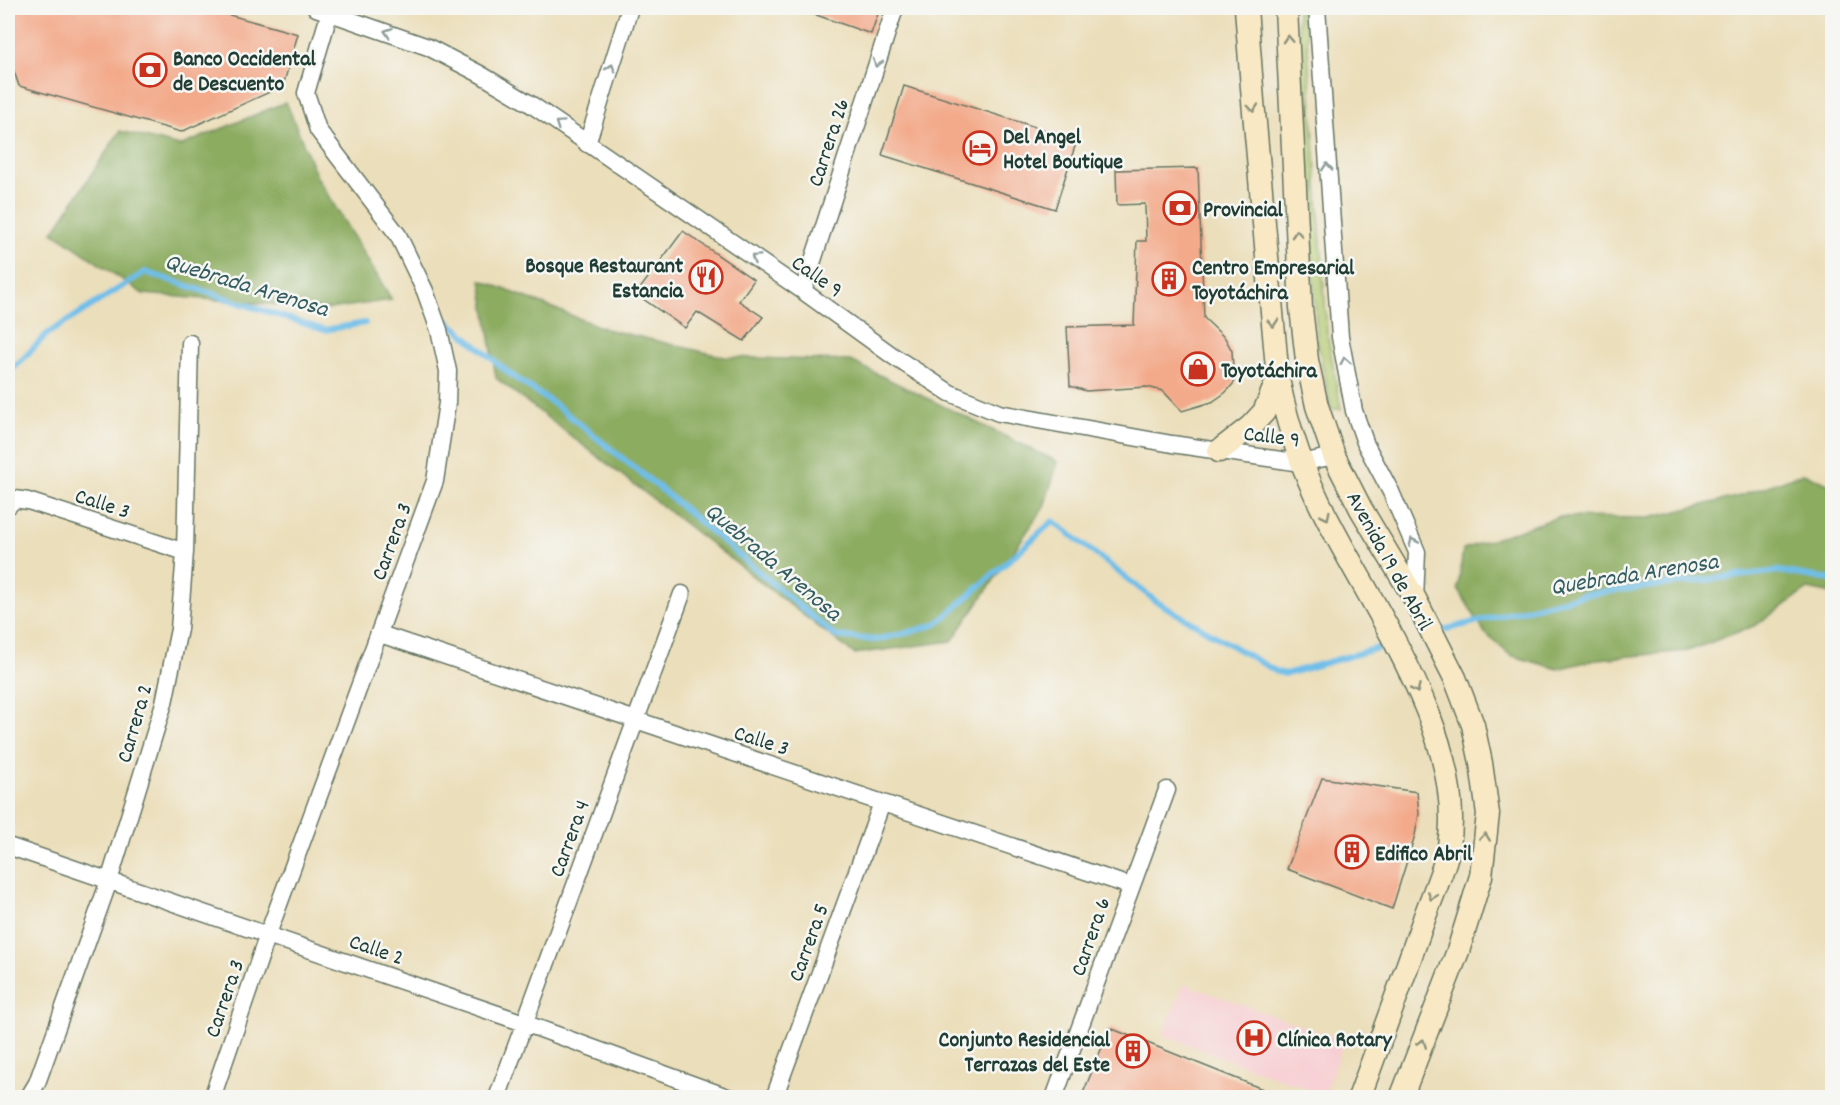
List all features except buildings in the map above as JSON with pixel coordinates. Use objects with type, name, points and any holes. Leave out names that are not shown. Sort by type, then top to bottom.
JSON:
[{"type":"main road","name":"Avenida 19 de Abril","points":[[1246,8],[1252,101],[1278,379],[1286,418],[1301,463],[1327,519],[1410,672],[1431,722],[1446,772],[1451,811],[1449,847],[1359,1098]]},
{"type":"main road","name":"Avenida 19 de Abril","points":[[1286,8],[1301,308],[1307,360],[1317,406],[1334,456],[1361,509],[1415,599],[1455,678],[1473,725],[1488,814],[1481,876],[1465,929],[1401,1098]]},
{"type":"main road","points":[[1219,451],[1250,427],[1263,412],[1278,379]]},
{"type":"street","points":[[587,144],[630,8]]},
{"type":"street","name":"Carrera 26","points":[[803,291],[895,8]]},
{"type":"street","points":[[1317,8],[1340,337],[1354,411],[1366,445],[1391,492],[1417,552],[1415,599]]},
{"type":"street","name":"Calle 9","points":[[326,9],[428,46],[515,95],[950,393],[999,413],[1219,451],[1301,463],[1334,456]]},
{"type":"street","name":"Carrera 3","points":[[212,1098],[268,934],[435,481],[447,403],[448,371],[439,330],[425,291],[398,235],[318,130],[311,112],[306,93],[326,9]]},
{"type":"street","name":"Carrera 2","points":[[28,1098],[38,1083],[109,881],[164,703],[179,629],[185,552],[190,343]]},
{"type":"street","name":"Calle 3","points":[[8,506],[15,499],[28,501],[185,552]]},
{"type":"street","name":"Carrera 4","points":[[497,1098],[682,594]]},
{"type":"street","name":"Calle 3","points":[[380,634],[1130,886]]},
{"type":"street","name":"Carrera 6","points":[[1054,1098],[1167,790]]},
{"type":"street","name":"Carrera 5","points":[[774,1098],[882,803]]},
{"type":"street","name":"Calle 2","points":[[8,846],[524,1023],[730,1098]]},
{"type":"shaded area","name":"Clínica Rotary","points":[[1184,984],[1344,1041],[1324,1095],[1163,1035]]},
{"type":"green space","points":[[1297,8],[1305,8],[1327,332],[1341,409],[1331,409],[1317,339]]},
{"type":"green space","points":[[286,102],[317,177],[392,300],[329,309],[143,294],[53,232],[120,131],[180,146]]},
{"type":"green space","points":[[481,280],[606,329],[725,357],[851,361],[1058,462],[1044,507],[952,641],[854,654],[496,378]]},
{"type":"green space","points":[[1804,473],[1832,486],[1832,594],[1808,589],[1756,625],[1688,651],[1598,659],[1558,669],[1510,655],[1485,633],[1458,589],[1463,549],[1558,517],[1649,518],[1740,496]]},
{"type":"waterway","name":"Quebrada Arenosa","points":[[8,373],[47,334],[145,272],[324,330],[365,323]]},
{"type":"waterway","name":"Quebrada Arenosa","points":[[448,321],[511,375],[557,406],[657,486],[835,636],[875,640],[937,624],[1053,521],[1157,602],[1277,672],[1286,674],[1378,648]]},
{"type":"waterway","name":"Quebrada Arenosa","points":[[1443,630],[1588,594],[1779,571],[1832,580]]},
{"type":"place","name":"Banco Occidental de Descuento","points":[[150,70]]},
{"type":"place","name":"Del Angel Hotel Boutique","points":[[980,148]]},
{"type":"place","name":"Provincial","points":[[1180,208]]},
{"type":"place","name":"Bosque Restaurant Estancia","points":[[706,277]]},
{"type":"place","name":"Centro Empresarial Toyotáchira","points":[[1169,279]]},
{"type":"place","name":"Toyotáchira","points":[[1198,369]]},
{"type":"place","name":"Edifico Abril","points":[[1352,852]]},
{"type":"place","name":"Clínica Rotary","points":[[1254,1038]]},
{"type":"place","name":"Conjunto Residencial Terrazas del Este","points":[[1133,1051]]}]
